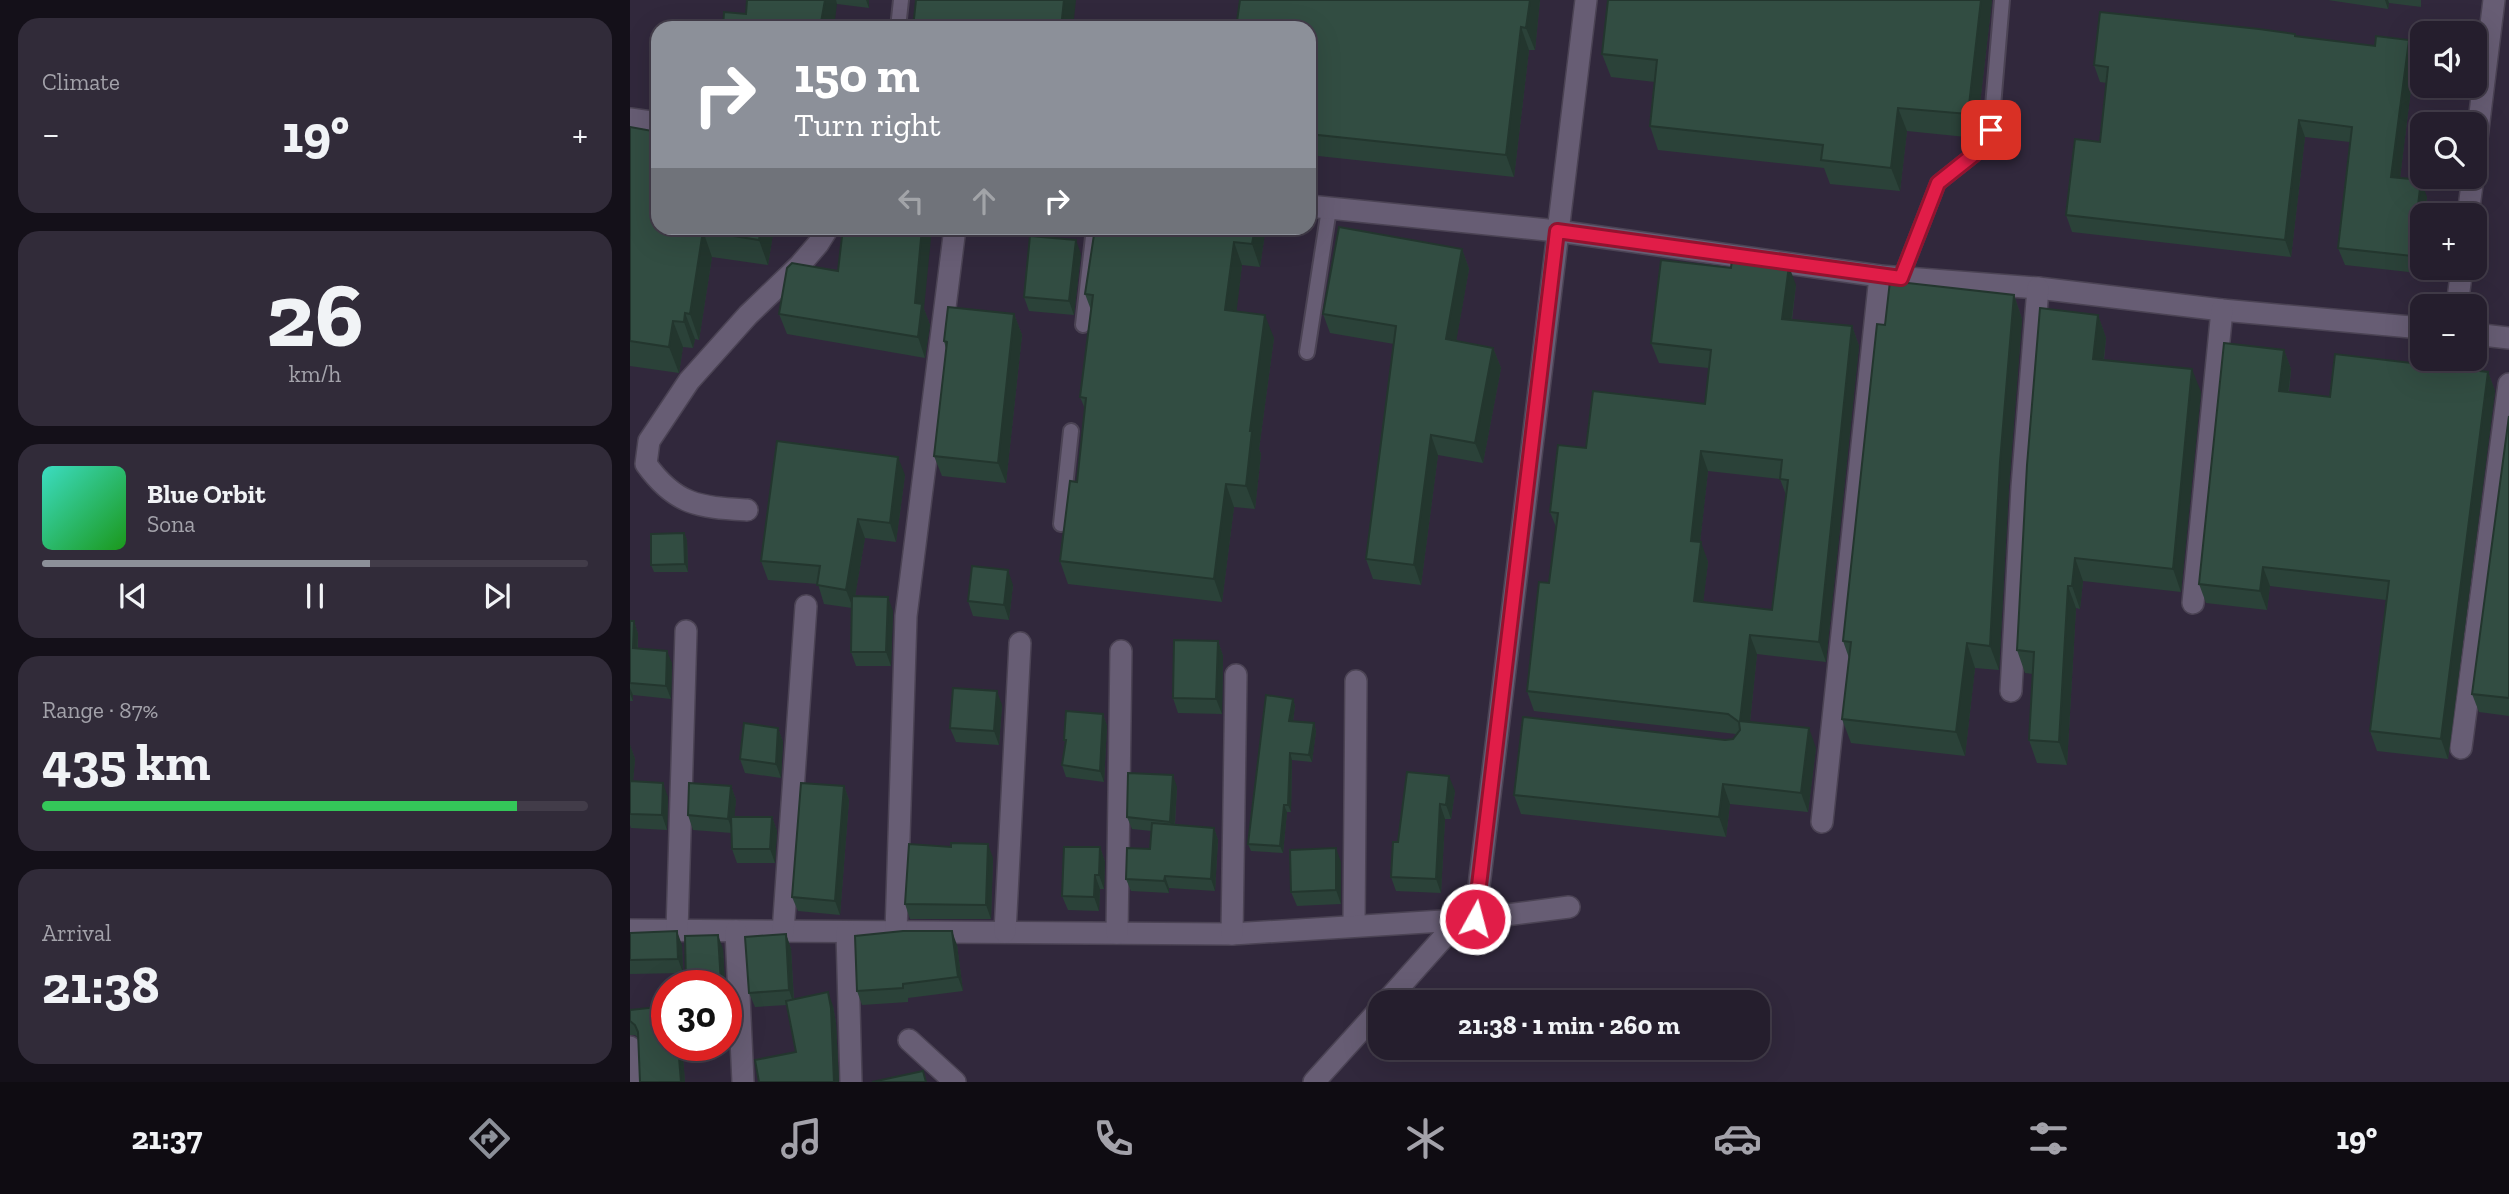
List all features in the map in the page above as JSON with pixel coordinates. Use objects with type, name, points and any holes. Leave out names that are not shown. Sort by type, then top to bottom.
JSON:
[{"type":"street","points":[[1398,990],[1468,919],[1506,721],[1557,231],[1586,0]]},
{"type":"street","points":[[2480,112],[2494,0]]},
{"type":"street","points":[[630,119],[651,122]]},
{"type":"street","points":[[1319,207],[1557,231],[1890,277],[2038,288],[2222,310],[2410,327]]},
{"type":"street","points":[[747,510],[701,507],[675,495],[659,482],[646,464],[649,441],[689,382],[748,314],[799,266],[824,235]]},
{"type":"street","points":[[896,932],[906,616],[953,235]]},
{"type":"street","points":[[1822,821],[1890,277]]},
{"type":"street","points":[[2011,691],[2022,487],[2038,288]]},
{"type":"street","points":[[2193,603],[2222,310]]},
{"type":"street","points":[[2487,335],[2509,338]]},
{"type":"street","points":[[2461,748],[2509,384]]},
{"type":"street","points":[[783,932],[806,606]]},
{"type":"street","points":[[677,931],[686,631]]},
{"type":"street","points":[[1005,932],[1020,643]]},
{"type":"street","points":[[1117,933],[1121,651]]},
{"type":"street","points":[[1231,934],[1236,675]]},
{"type":"street","points":[[1354,925],[1356,681]]},
{"type":"street","points":[[630,930],[1231,934],[1468,919],[1569,906]]},
{"type":"street","points":[[736,931],[743,1082]]},
{"type":"street","points":[[847,932],[851,1082]]},
{"type":"street","points":[[1314,1082],[1368,1022]]},
{"type":"street","points":[[909,1040],[955,1082]]},
{"type":"street","points":[[630,1047],[632,1082]]},
{"type":"lane","points":[[899,21],[901,0]]},
{"type":"lane","points":[[1890,277],[1938,183],[1982,148],[1991,130],[2002,0]]},
{"type":"lane","points":[[1307,352],[1319,207]]},
{"type":"lane","points":[[1083,324],[1093,235]]},
{"type":"lane","points":[[1061,524],[1071,430]]},
{"type":"building","points":[[747,0],[825,0],[821,21],[723,21],[724,12],[746,14]]},
{"type":"building","points":[[916,0],[1064,0],[1062,21],[914,21]]},
{"type":"building","points":[[1240,0],[1530,0],[1526,28],[1521,27],[1506,155],[1316,135],[1316,21],[1237,21]]},
{"type":"building","points":[[1608,0],[1981,0],[1968,114],[1898,108],[1891,168],[1821,160],[1823,145],[1650,126],[1657,60],[1602,54]]},
{"type":"building","points":[[2100,12],[2259,29],[2375,46],[2376,36],[2409,40],[2391,177],[2410,179],[2410,189],[2420,189],[2418,203],[2410,203],[2410,256],[2338,248],[2352,127],[2299,120],[2285,240],[2066,215],[2075,139],[2100,142],[2108,67],[2094,65]]},
{"type":"building","points":[[630,127],[651,131],[651,235],[702,235],[690,314],[685,313],[684,322],[673,321],[669,347],[630,341]]},
{"type":"building","points":[[1339,227],[1462,249],[1446,339],[1493,348],[1475,443],[1431,435],[1414,565],[1366,559],[1396,326],[1323,314]]},
{"type":"building","points":[[728,235],[760,235],[759,240]]},
{"type":"building","points":[[842,235],[921,235],[915,303],[922,304],[918,337],[779,314],[787,268],[792,263],[838,271]]},
{"type":"building","points":[[1094,235],[1254,235],[1252,244],[1234,242],[1225,310],[1265,315],[1246,486],[1226,484],[1214,579],[1060,561],[1070,481],[1077,482],[1086,398],[1080,397],[1093,295],[1085,294]]},
{"type":"building","points":[[1030,236],[1076,240],[1069,301],[1024,297]]},
{"type":"building","points":[[1732,259],[1789,266],[1782,319],[1852,326],[1819,642],[1750,635],[1740,721],[1809,728],[1801,793],[1723,784],[1719,817],[1514,795],[1523,717],[1725,740],[1733,739],[1740,730],[1739,722],[1728,714],[1527,691],[1539,582],[1549,583],[1558,513],[1550,512],[1558,445],[1586,448],[1593,391],[1705,404],[1711,350],[1651,343],[1661,260],[1731,268]],"holes":[[[1701,451],[1782,460],[1780,479],[1788,480],[1772,610],[1694,601],[1701,542],[1691,541]]]},
{"type":"building","points":[[1890,281],[2014,295],[2000,462],[1990,646],[1967,643],[1956,732],[1842,719],[1851,642],[1843,641],[1877,324],[1885,325]]},
{"type":"building","points":[[948,307],[1014,314],[998,463],[934,456],[947,342],[944,341]]},
{"type":"building","points":[[2040,308],[2098,315],[2093,359],[2192,369],[2173,569],[2075,558],[2072,586],[2068,586],[2059,742],[2029,740],[2034,652],[2017,650],[2027,465]]},
{"type":"building","points":[[2224,343],[2284,350],[2279,391],[2330,397],[2335,354],[2410,363],[2410,371],[2488,372],[2441,739],[2370,731],[2389,581],[2263,567],[2260,591],[2199,584]]},
{"type":"building","points":[[2509,416],[2509,698],[2472,694]]},
{"type":"building","points":[[777,441],[898,457],[890,523],[858,519],[846,590],[817,585],[820,566],[761,561]]},
{"type":"building","points":[[684,533],[685,564],[651,565],[651,534]]},
{"type":"building","points":[[972,566],[1008,570],[1004,605],[968,601]]},
{"type":"building","points":[[852,596],[888,597],[886,652],[851,652]]},
{"type":"building","points":[[630,621],[634,621],[633,648],[667,651],[666,686],[630,683]]},
{"type":"building","points":[[1174,640],[1218,641],[1216,699],[1173,698]]},
{"type":"building","points":[[953,688],[997,691],[994,731],[950,728]]},
{"type":"building","points":[[1266,695],[1293,699],[1289,721],[1314,723],[1309,755],[1290,753],[1288,805],[1284,805],[1280,846],[1248,844]]},
{"type":"building","points":[[1066,711],[1103,714],[1100,771],[1062,765],[1066,740]]},
{"type":"building","points":[[744,723],[778,728],[776,764],[740,759]]},
{"type":"building","points":[[1407,772],[1449,776],[1446,805],[1440,804],[1436,879],[1391,877],[1393,842],[1398,842]]},
{"type":"building","points":[[1128,773],[1173,775],[1170,822],[1127,817]]},
{"type":"building","points":[[630,781],[663,783],[662,815],[630,814]]},
{"type":"building","points":[[689,783],[731,786],[728,819],[688,815]]},
{"type":"building","points":[[801,783],[844,786],[835,901],[792,897]]},
{"type":"building","points":[[731,817],[772,817],[770,849],[732,849]]},
{"type":"building","points":[[1152,823],[1214,828],[1211,879],[1165,876],[1164,881],[1126,879],[1127,848],[1150,849]]},
{"type":"building","points":[[951,843],[988,844],[986,905],[905,904],[909,844],[951,847]]},
{"type":"building","points":[[1064,847],[1100,847],[1099,875],[1095,875],[1094,897],[1062,896]]},
{"type":"building","points":[[1336,848],[1336,890],[1291,892],[1290,850]]},
{"type":"building","points":[[677,931],[678,959],[630,960],[630,933]]},
{"type":"building","points":[[903,931],[952,931],[958,977],[903,984],[903,988],[857,991],[855,936]]},
{"type":"building","points":[[786,934],[789,990],[749,993],[745,937]]},
{"type":"building","points":[[718,935],[720,970],[686,970],[685,936]]},
{"type":"building","points":[[828,992],[834,1082],[759,1082],[755,1060],[796,1052],[786,1001]]},
{"type":"building","points":[[651,1008],[651,1061],[679,1061],[681,1082],[640,1082],[638,1032],[630,1021],[630,1010]]},
{"type":"building","points":[[923,1071],[926,1082],[872,1082]]},
{"type":"route","points":[[1475,919],[1557,231],[1901,278],[1938,183],[1982,148],[1991,130]]}]
